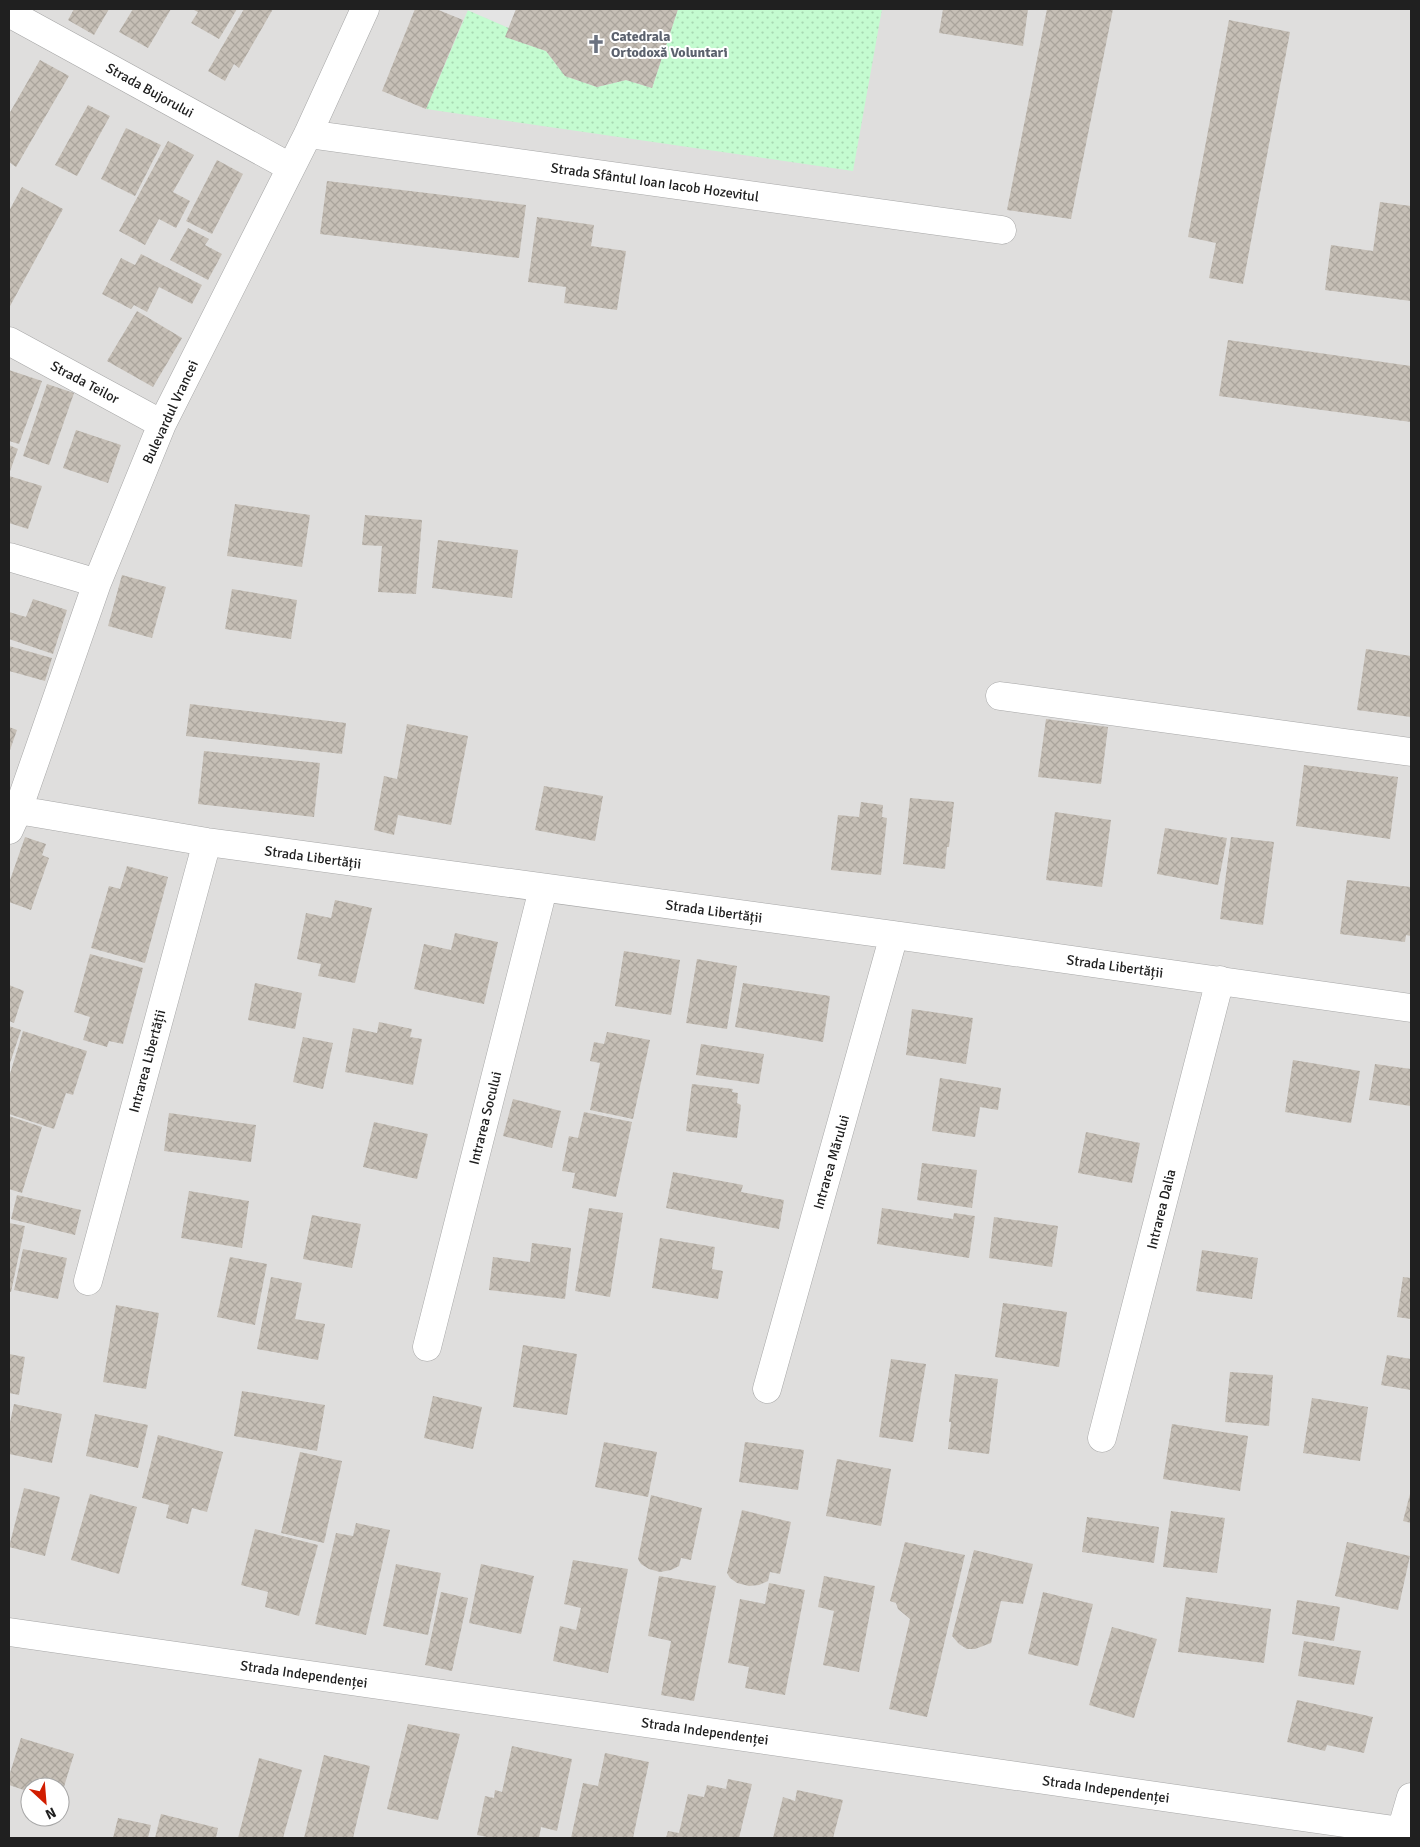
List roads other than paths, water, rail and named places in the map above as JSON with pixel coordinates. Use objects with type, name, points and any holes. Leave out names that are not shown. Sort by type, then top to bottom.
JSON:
[{"type":"street","name":"Bulevardul Vrancei","points":[[13,820],[97,583],[162,424],[308,134],[365,9]]},
{"type":"street","name":"Strada Bujorului","points":[[9,13],[290,167]]},
{"type":"street","name":"Strada Sfântul Ioan Iacob Hozevitul","points":[[308,134],[1002,230]]},
{"type":"street","name":"Strada Teilor","points":[[9,341],[162,424]]},
{"type":"street","points":[[9,557],[97,583]]},
{"type":"street","points":[[1000,696],[1411,752]]},
{"type":"street","name":"Strada Libertății","points":[[13,820],[207,842],[543,889],[894,935],[1411,1008]]},
{"type":"street","name":"Intrarea Libertății","points":[[88,1281],[207,842]]},
{"type":"street","name":"Intrarea Socului","points":[[427,1347],[543,889]]},
{"type":"street","name":"Intrarea Mărului","points":[[767,1390],[894,935]]},
{"type":"street","name":"Intrarea Dalia","points":[[1102,1438],[1220,980]]},
{"type":"street","name":"Strada Independenței","points":[[9,1632],[1400,1835]]},
{"type":"street","points":[[1400,1835],[1411,1797]]},
{"type":"place","name":"Catedrala Ortodoxă Voluntari","points":[[596,44]]}]
